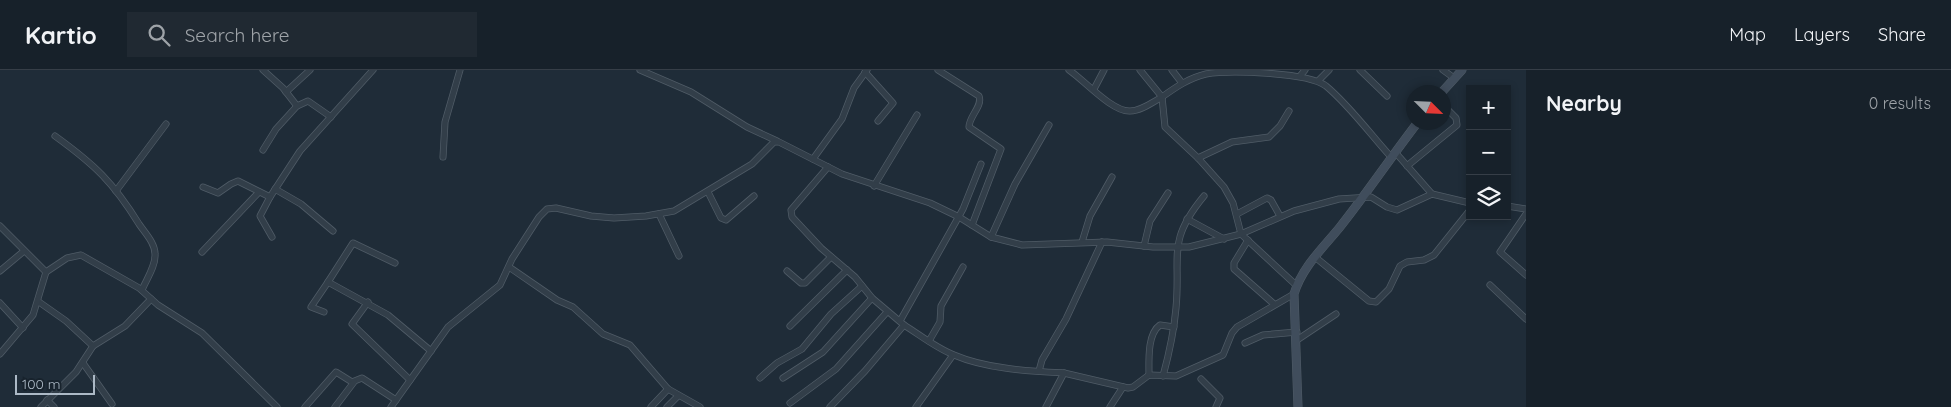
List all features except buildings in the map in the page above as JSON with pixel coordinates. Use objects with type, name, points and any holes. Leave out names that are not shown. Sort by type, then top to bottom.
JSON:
[{"type":"main road","points":[[1448,85],[1462,70]]},
{"type":"main road","points":[[1298,407],[1296,290],[1315,257],[1364,196],[1412,130]]},
{"type":"street","points":[[263,70],[286,92],[297,106]]},
{"type":"street","points":[[286,92],[310,70]]},
{"type":"street","points":[[272,237],[260,216],[270,197],[300,151],[373,70]]},
{"type":"street","points":[[443,157],[445,122],[460,70]]},
{"type":"street","points":[[640,70],[691,92],[747,127],[828,167],[874,186],[930,203],[959,217],[991,237],[1022,245],[1082,242],[1176,248],[1202,245],[1242,234],[1280,216],[1317,204],[1364,196],[1376,199],[1392,210],[1397,210],[1432,194]]},
{"type":"street","points":[[938,70],[979,96],[980,102],[970,120],[969,127],[1001,149],[972,226]]},
{"type":"street","points":[[1069,70],[1118,108],[1128,112],[1162,97],[1182,83],[1207,74],[1221,72],[1277,72],[1318,81],[1337,97],[1407,166],[1432,194],[1466,202]]},
{"type":"street","points":[[1094,89],[1104,70]]},
{"type":"street","points":[[828,167],[790,214],[831,257],[847,270],[872,298],[902,323],[929,341],[953,355],[988,364],[1064,373],[1123,387],[1133,387],[1149,375],[1176,376],[1223,355],[1234,330],[1296,290],[1242,234],[1236,214],[1224,187],[1198,158],[1165,127],[1162,97],[1140,70]]},
{"type":"street","points":[[1172,70],[1182,83]]},
{"type":"street","points":[[1300,76],[1305,70]]},
{"type":"street","points":[[1318,81],[1328,70]]},
{"type":"street","points":[[1360,70],[1387,96]]},
{"type":"street","points":[[1443,70],[1454,78]]},
{"type":"street","points":[[813,159],[842,119],[854,88],[866,71],[893,103],[878,121]]},
{"type":"street","points":[[263,150],[276,129],[302,102],[308,101],[331,117]]},
{"type":"street","points":[[1198,158],[1232,142],[1269,137],[1280,126],[1289,111]]},
{"type":"street","points":[[1451,113],[1456,118],[1457,125],[1451,130]]},
{"type":"street","points":[[874,186],[917,115]]},
{"type":"street","points":[[116,191],[166,124]]},
{"type":"street","points":[[991,237],[1015,184],[1049,125]]},
{"type":"street","points":[[1407,166],[1451,130]]},
{"type":"street","points":[[55,136],[96,167],[116,191],[146,235],[155,252],[154,262],[142,290]]},
{"type":"street","points":[[391,407],[454,320],[500,285],[539,217],[547,209],[556,208],[591,216],[614,218],[659,214],[674,210],[708,192],[752,164],[772,143],[777,141]]},
{"type":"street","points":[[830,407],[865,371],[902,323],[959,217],[981,164]]},
{"type":"street","points":[[1082,242],[1090,216],[1112,177]]},
{"type":"street","points":[[203,187],[218,194],[238,181],[270,197]]},
{"type":"street","points":[[275,189],[301,204],[333,231]]},
{"type":"street","points":[[202,252],[259,192]]},
{"type":"street","points":[[708,192],[721,218],[726,220],[754,196]]},
{"type":"street","points":[[1144,246],[1150,221],[1168,193]]},
{"type":"street","points":[[1164,376],[1176,307],[1176,248],[1187,219],[1204,196]]},
{"type":"street","points":[[1236,214],[1267,198],[1271,200],[1280,216]]},
{"type":"street","points":[[1511,207],[1526,209]]},
{"type":"street","points":[[659,214],[680,256]]},
{"type":"street","points":[[1526,214],[1500,252],[1526,275]]},
{"type":"street","points":[[1315,257],[1369,301],[1376,302],[1389,289],[1400,266],[1406,262],[1424,260],[1434,255],[1466,215]]},
{"type":"street","points":[[1187,219],[1224,239]]},
{"type":"street","points":[[0,226],[46,272]]},
{"type":"street","points":[[1248,240],[1234,263],[1234,269],[1274,304]]},
{"type":"street","points":[[1039,371],[1042,360],[1066,319],[1102,242]]},
{"type":"street","points":[[324,312],[311,307],[353,243],[396,263]]},
{"type":"street","points":[[0,271],[24,251]]},
{"type":"street","points":[[0,354],[33,315],[39,302],[46,272],[67,258],[81,255],[142,290],[202,333],[278,407]]},
{"type":"street","points":[[787,271],[801,283],[805,283],[831,257]]},
{"type":"street","points":[[509,267],[557,300],[573,307],[603,334],[633,348],[668,389],[699,407]]},
{"type":"street","points":[[929,341],[940,322],[941,306],[963,267]]},
{"type":"street","points":[[790,326],[847,270]]},
{"type":"street","points":[[328,282],[368,302],[431,351]]},
{"type":"street","points":[[1490,285],[1525,314]]},
{"type":"street","points":[[760,378],[777,363],[802,349],[831,314],[862,286]]},
{"type":"street","points":[[783,378],[823,352],[872,298]]},
{"type":"street","points":[[41,407],[83,362],[93,346],[125,326],[152,299]]},
{"type":"street","points":[[39,302],[66,321],[93,346]]},
{"type":"street","points":[[368,302],[352,324],[410,380]]},
{"type":"street","points":[[0,303],[23,328]]},
{"type":"street","points":[[790,403],[836,369],[888,312]]},
{"type":"street","points":[[1245,343],[1263,335],[1297,336],[1336,314]]},
{"type":"street","points":[[1149,375],[1149,353],[1156,330],[1160,325],[1174,327]]},
{"type":"street","points":[[916,407],[953,355]]},
{"type":"street","points":[[83,362],[112,404]]},
{"type":"street","points":[[305,407],[335,372],[354,382]]},
{"type":"street","points":[[1046,407],[1064,373]]},
{"type":"street","points":[[335,407],[354,382],[362,378],[396,400]]},
{"type":"street","points":[[1201,379],[1220,398],[1216,407]]},
{"type":"street","points":[[1110,407],[1123,387]]},
{"type":"street","points":[[651,407],[668,389]]},
{"type":"street","points":[[668,407],[678,396]]},
{"type":"street","points":[[47,400],[54,407]]}]
